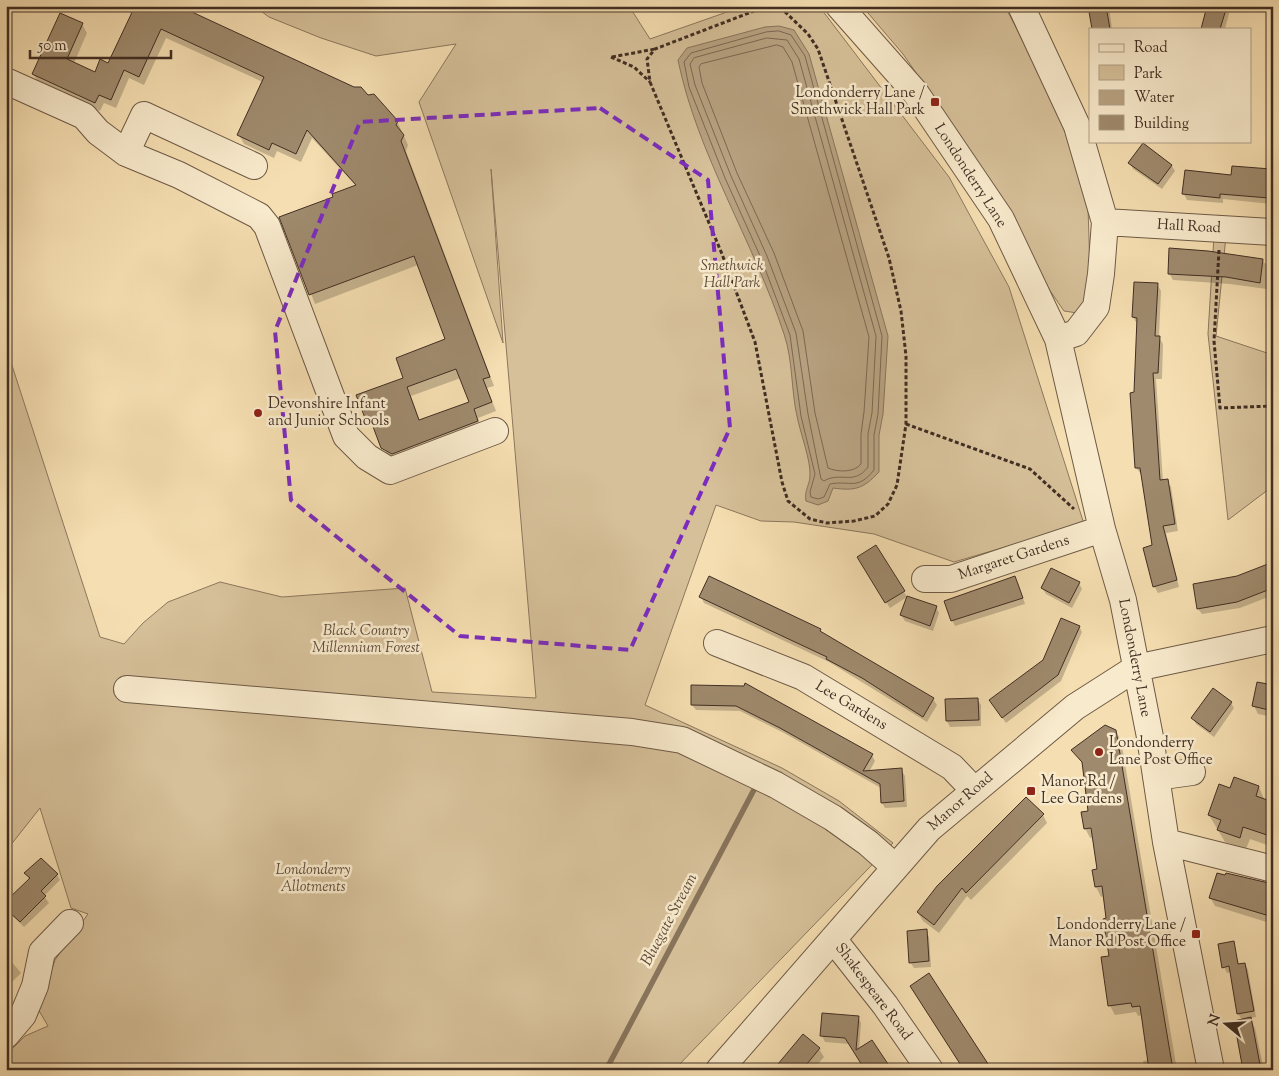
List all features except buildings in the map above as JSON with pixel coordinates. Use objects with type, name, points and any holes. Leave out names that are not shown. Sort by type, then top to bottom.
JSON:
[{"type":"street","name":"Londonderry Lane","points":[[839,6],[914,92],[1000,219],[1058,339],[1102,529],[1123,600],[1166,842],[1211,1070]]},
{"type":"street","points":[[1021,6],[1077,126],[1105,222],[1096,307],[1076,333],[1058,339]]},
{"type":"street","points":[[6,81],[84,116],[98,132],[126,153],[192,182],[259,216],[267,226],[346,436],[367,457],[390,471],[495,431]]},
{"type":"street","points":[[126,153],[144,115],[254,166]]},
{"type":"street","points":[[192,182],[210,146]]},
{"type":"street","name":"Hall Road","points":[[1105,222],[1273,232]]},
{"type":"street","name":"Margaret Gardens","points":[[925,579],[951,579],[1102,529]]},
{"type":"street","name":"Manor Road","points":[[719,1070],[929,829],[1075,707],[1136,668],[1273,639]]},
{"type":"street","name":"Lee Gardens","points":[[717,644],[802,677],[952,767],[974,790]]},
{"type":"street","points":[[127,689],[632,732],[682,740],[776,785],[833,818],[868,843],[895,868]]},
{"type":"street","points":[[1156,778],[1192,772]]},
{"type":"street","points":[[1166,842],[1273,869]]},
{"type":"street","points":[[6,1035],[30,1021],[42,952],[70,923]]},
{"type":"street","name":"Shakespeare Road","points":[[833,940],[884,1005],[930,1070]]},
{"type":"path","points":[[650,82],[634,67],[611,57],[654,49],[767,6]]},
{"type":"path","points":[[654,49],[647,59],[650,82],[722,254],[755,342],[788,501],[810,519],[827,523],[854,521],[875,516],[888,504],[897,485],[906,424],[905,347],[901,311],[889,258],[818,49],[808,34],[779,6]]},
{"type":"path","points":[[1220,229],[1214,341],[1220,408],[1273,406]]},
{"type":"path","points":[[906,424],[1030,469],[1075,510]]},
{"type":"highlighted area","points":[[600,108],[708,180],[730,428],[630,650],[460,636],[291,500],[275,331],[360,122]]},
{"type":"green space","points":[[254,6],[346,6],[375,10],[400,6],[629,6],[650,39],[744,6],[819,6],[949,177],[1009,287],[1084,524],[954,562],[874,534],[794,522],[761,521],[716,505],[645,705],[782,768],[839,801],[893,843],[674,1070],[6,1070],[6,1055],[25,1036],[48,1026],[38,1009],[55,960],[88,914],[71,908],[40,808],[6,851],[6,347],[100,637],[124,644],[143,623],[168,602],[220,582],[282,597],[405,588],[432,692],[536,698],[491,169],[503,343],[419,102],[456,44],[376,56],[321,38],[269,17]]},
{"type":"green space","points":[[862,6],[1005,6],[1066,125],[1088,207],[1090,271],[1084,314],[1064,311],[1042,279],[982,168],[903,54]]},
{"type":"green space","points":[[1214,236],[1226,236],[1216,336],[1273,355],[1273,486],[1228,520],[1208,334]]},
{"type":"water","points":[[779,26],[794,30],[809,54],[888,336],[883,414],[879,435],[879,472],[858,488],[833,488],[828,501],[818,505],[806,501],[810,469],[798,423],[789,354],[784,334],[772,300],[698,130],[678,60],[687,48],[765,27]]},
{"type":"waterway","name":"Bluegate Stream","points":[[606,1070],[757,784]]},
{"type":"place","name":"Londonderry Lane / Smethwick Hall Park","points":[[935,102]]},
{"type":"place","name":"Devonshire Infant and Junior Schools","points":[[258,413]]},
{"type":"place","name":"Londonderry Lane Post Office","points":[[1099,752]]},
{"type":"place","name":"Manor Rd / Lee Gardens","points":[[1031,791]]},
{"type":"place","name":"Londonderry Lane / Manor Rd Post Office","points":[[1196,934]]},
{"type":"park label","name":"Smethwick Hall Park","points":[[732,274]]},
{"type":"park label","name":"Black Country Millennium Forest","points":[[366,640]]},
{"type":"park label","name":"Londonderry Allotments","points":[[313,878]]}]
